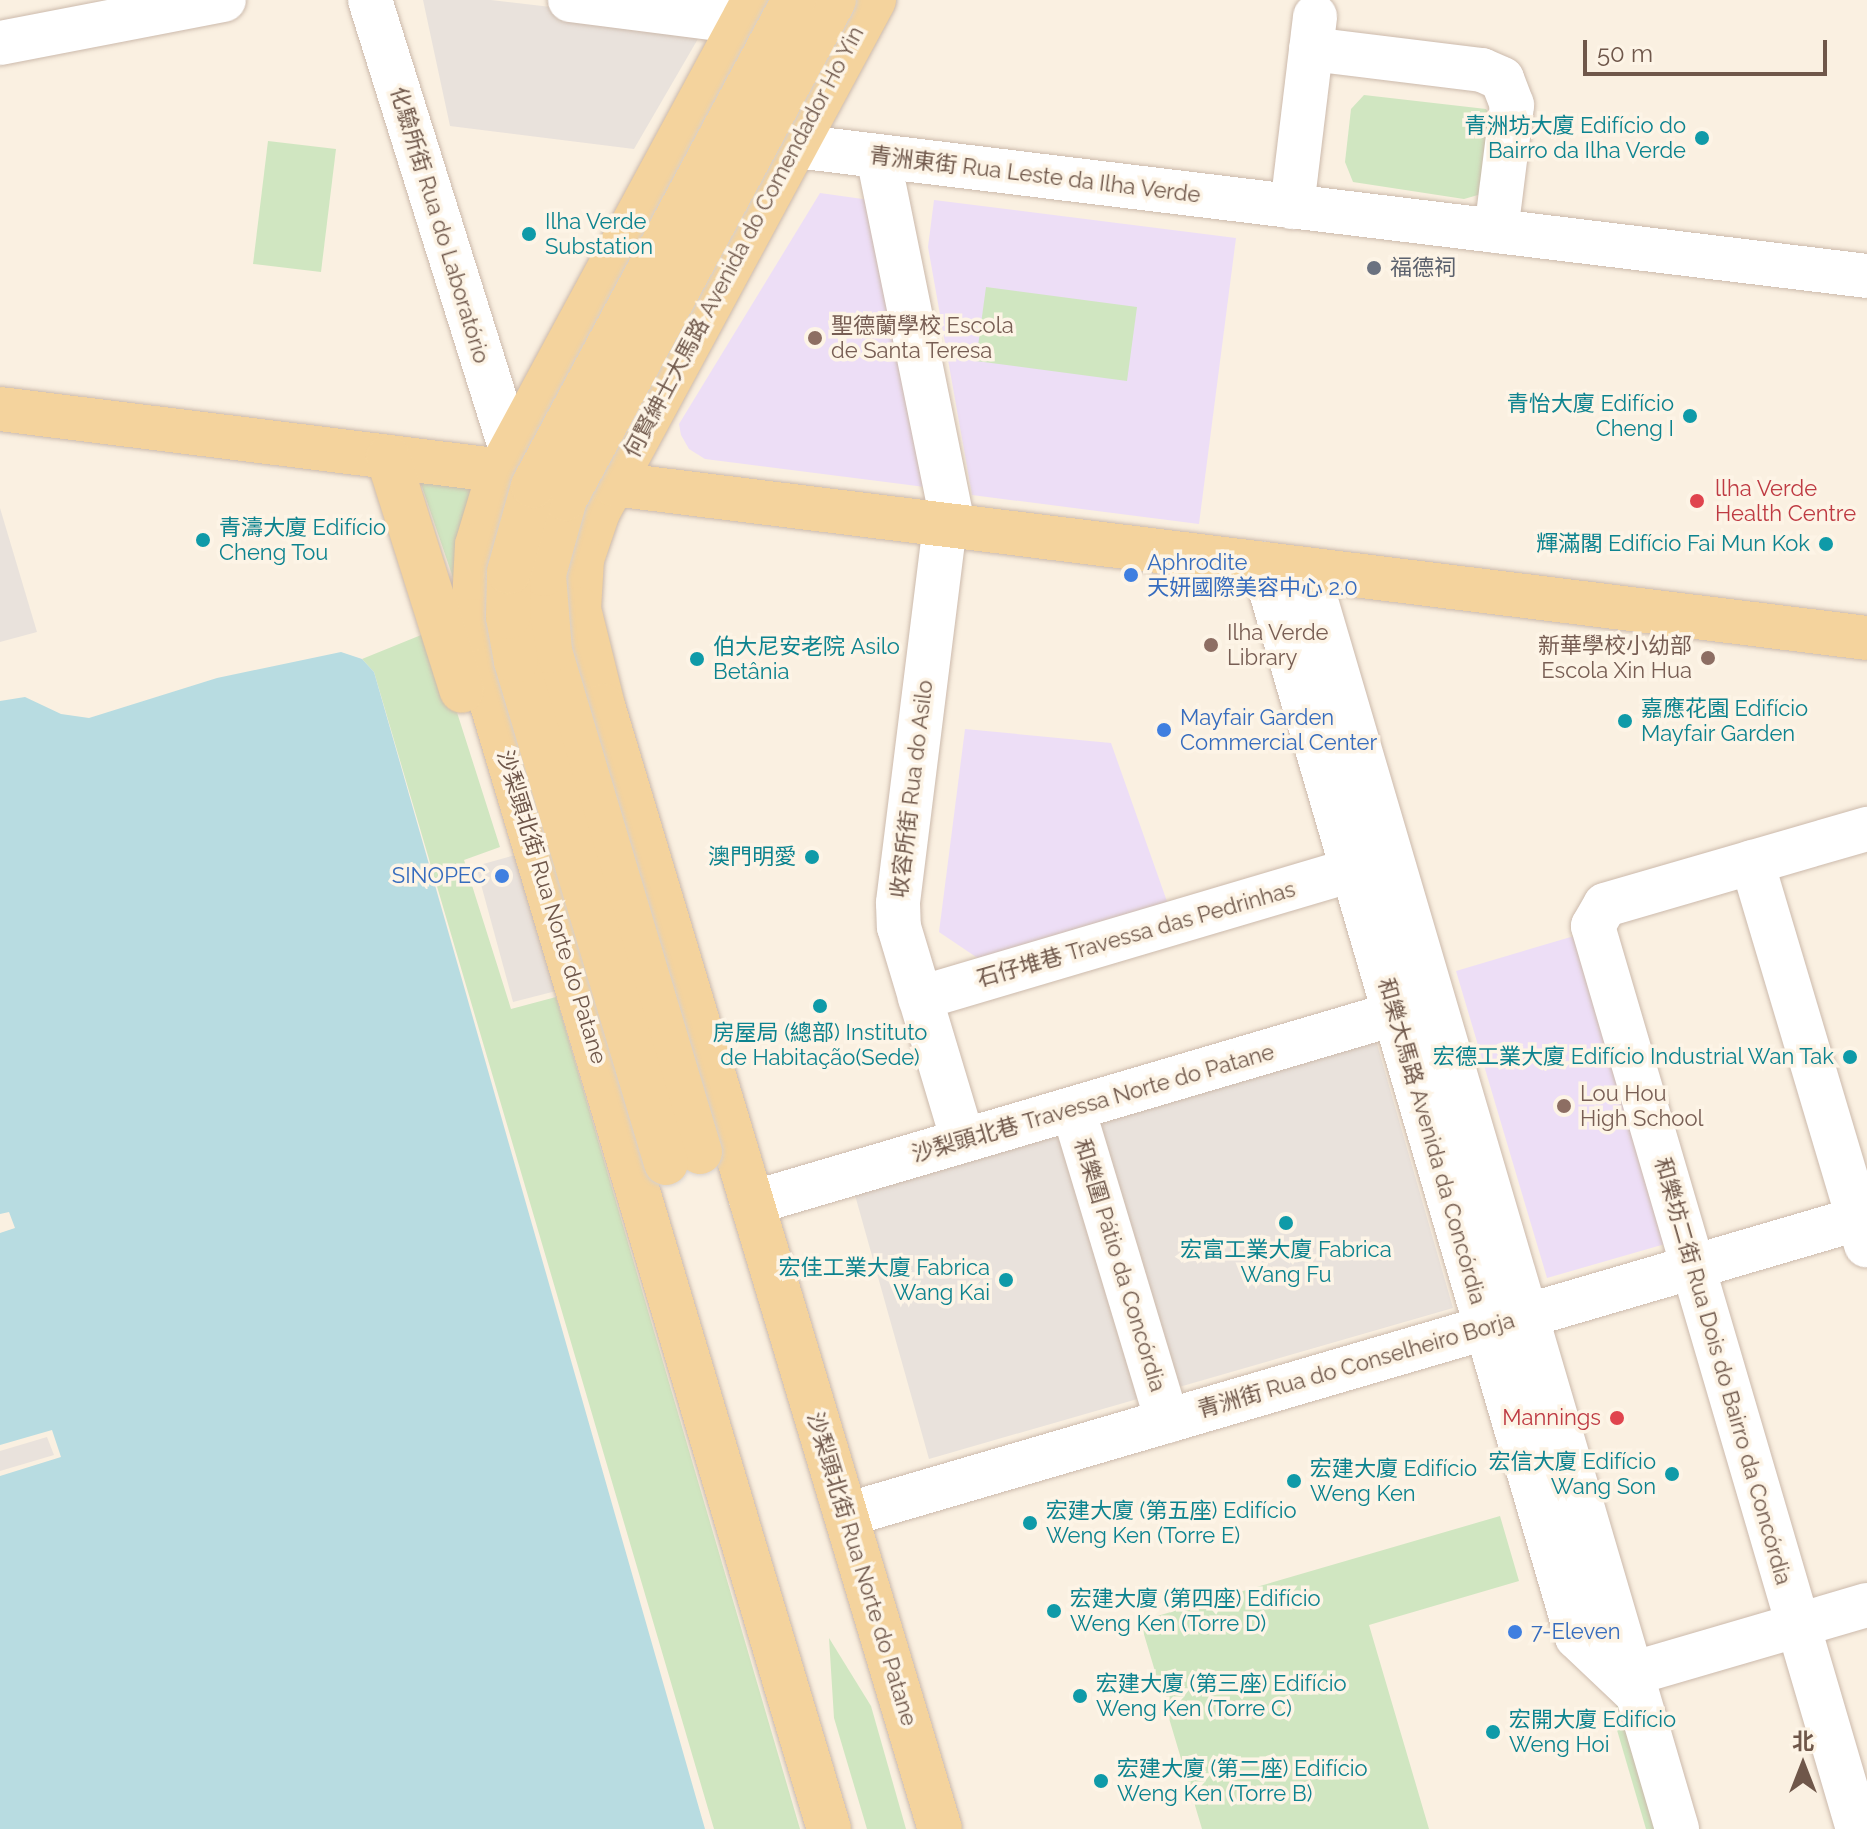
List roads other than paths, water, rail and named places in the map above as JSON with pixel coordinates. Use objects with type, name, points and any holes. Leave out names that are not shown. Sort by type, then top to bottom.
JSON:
[{"type":"main road","points":[[683,1158],[516,661],[509,572],[533,486],[794,0]]},
{"type":"main road","points":[[683,1158],[550,651],[544,574],[565,499],[834,0]]},
{"type":"main road","name":"何賢紳士大馬路 Avenida do Comendador Ho Yin","points":[[613,484],[874,0]]},
{"type":"main road","points":[[506,460],[748,11]]},
{"type":"main road","points":[[680,136],[684,156],[708,185],[746,193],[823,96]]},
{"type":"main road","points":[[557,364],[550,393],[552,422],[564,450],[585,471],[613,484]]},
{"type":"main road","points":[[0,409],[388,457],[506,460],[613,484],[1867,638]]},
{"type":"main road","points":[[388,457],[476,735],[532,837]]},
{"type":"main road","name":"沙梨頭北街 Rua Norte do Patane","points":[[506,460],[482,520],[473,596],[482,671],[829,1829]]},
{"type":"main road","name":"沙梨頭北街 Rua Norte do Patane","points":[[613,484],[586,543],[579,592],[580,625],[940,1829]]},
{"type":"main road","points":[[501,736],[503,705],[531,678],[567,674],[585,681],[603,706]]},
{"type":"main road","name":"沙梨頭北街 Rua Norte do Patane","points":[[683,1158],[784,1309]]},
{"type":"main road","name":"沙梨頭北街 Rua Norte do Patane","points":[[682,1339],[683,1158]]},
{"type":"street","points":[[0,43],[224,0]]},
{"type":"street","name":"化驗所街 Rua do Laboratório","points":[[370,0],[506,460]]},
{"type":"street","points":[[570,0],[748,11]]},
{"type":"street","points":[[1283,206],[1313,32],[1482,70],[1502,79],[1512,105],[1512,233]]},
{"type":"street","name":"青洲東街 Rua Leste da Ilha Verde","points":[[796,146],[1867,276]]},
{"type":"street","name":"收容所街 Rua do Asilo","points":[[878,156],[949,525],[898,903],[899,927],[963,1141]]},
{"type":"street","name":"和樂大馬路 Avenida da Concórdia","points":[[1263,564],[1352,870],[1414,1008]]},
{"type":"street","name":"和樂大馬路 Avenida da Concórdia","points":[[1307,570],[1414,1008],[1506,1322],[1635,1685],[1677,1829]]},
{"type":"street","points":[[1864,1227],[1752,862],[1867,829]]},
{"type":"street","name":"和樂坊二街 Rua Dois do Bairro da Concórdia","points":[[1752,862],[1605,905],[1596,913],[1594,933],[1858,1829]]},
{"type":"street","name":"石仔堆巷 Travessa das Pedrinhas","points":[[920,998],[1352,870]]},
{"type":"street","name":"沙梨頭北巷 Travessa Norte do Patane","points":[[752,1203],[1414,1008]]},
{"type":"street","name":"和樂圍 Pátio da Concórdia","points":[[1073,1109],[1167,1421]]},
{"type":"street","name":"青洲街 Rua do Conselheiro Borja","points":[[846,1515],[1693,1267],[1864,1227]]},
{"type":"street","points":[[1635,1685],[1798,1625],[1867,1605]]},
{"type":"water","points":[[341,652],[362,659],[374,672],[705,1829],[0,1829],[0,1476],[61,1457],[52,1430],[0,1445],[0,1233],[15,1228],[9,1212],[0,1214],[0,701],[25,697],[61,714],[89,718],[217,678]]},
{"type":"place","name":"青洲坊大廈 Edifício do Bairro da Ilha Verde","points":[[1702,138]]},
{"type":"place","name":"Ilha Verde Substation","points":[[529,234]]},
{"type":"place","name":"福德祠","points":[[1374,268]]},
{"type":"place","name":"聖德蘭學校 Escola de Santa Teresa","points":[[815,338]]},
{"type":"place","name":"青怡大廈 Edifício Cheng I","points":[[1690,416]]},
{"type":"place","name":"llha Verde Health Centre","points":[[1697,501]]},
{"type":"place","name":"青濤大廈 Edifício Cheng Tou","points":[[203,540]]},
{"type":"place","name":"輝滿閣 Edifício Fai Mun Kok","points":[[1826,544]]},
{"type":"place","name":"Aphrodite 天妍國際美容中心 2.0","points":[[1131,575]]},
{"type":"place","name":"Ilha Verde Library","points":[[1211,645]]},
{"type":"place","name":"新華學校小幼部 Escola Xin Hua","points":[[1708,658]]},
{"type":"place","name":"伯大尼安老院 Asilo Betânia","points":[[697,659]]},
{"type":"place","name":"嘉應花園 Edifício Mayfair Garden","points":[[1625,721]]},
{"type":"place","name":"Mayfair Garden Commercial Center","points":[[1164,730]]},
{"type":"place","name":"澳門明愛","points":[[812,857]]},
{"type":"place","name":"SINOPEC","points":[[502,876]]},
{"type":"place","name":"房屋局 (總部) Instituto de Habitação(Sede)","points":[[820,1006]]},
{"type":"place","name":"宏德工業大廈 Edifício Industrial Wan Tak","points":[[1850,1057]]},
{"type":"place","name":"Lou Hou High School","points":[[1564,1106]]},
{"type":"place","name":"宏富工業大廈 Fabrica Wang Fu","points":[[1286,1223]]},
{"type":"place","name":"宏佳工業大廈 Fabrica Wang Kai","points":[[1006,1280]]},
{"type":"place","name":"Mannings","points":[[1617,1418]]},
{"type":"place","name":"宏信大廈 Edifício Wang Son","points":[[1672,1474]]},
{"type":"place","name":"宏建大廈 Edifício Weng Ken","points":[[1294,1481]]},
{"type":"place","name":"宏建大廈 (第五座) Edifício Weng Ken (Torre E)","points":[[1030,1523]]},
{"type":"place","name":"宏建大廈 (第四座) Edifício Weng Ken (Torre D)","points":[[1054,1611]]},
{"type":"place","name":"7-Eleven","points":[[1515,1632]]},
{"type":"place","name":"宏建大廈 (第三座) Edifício Weng Ken (Torre C)","points":[[1080,1696]]},
{"type":"place","name":"宏開大廈 Edifício Weng Hoi","points":[[1493,1732]]},
{"type":"place","name":"宏建大廈 (第二座) Edifício Weng Ken (Torre B)","points":[[1101,1781]]}]
